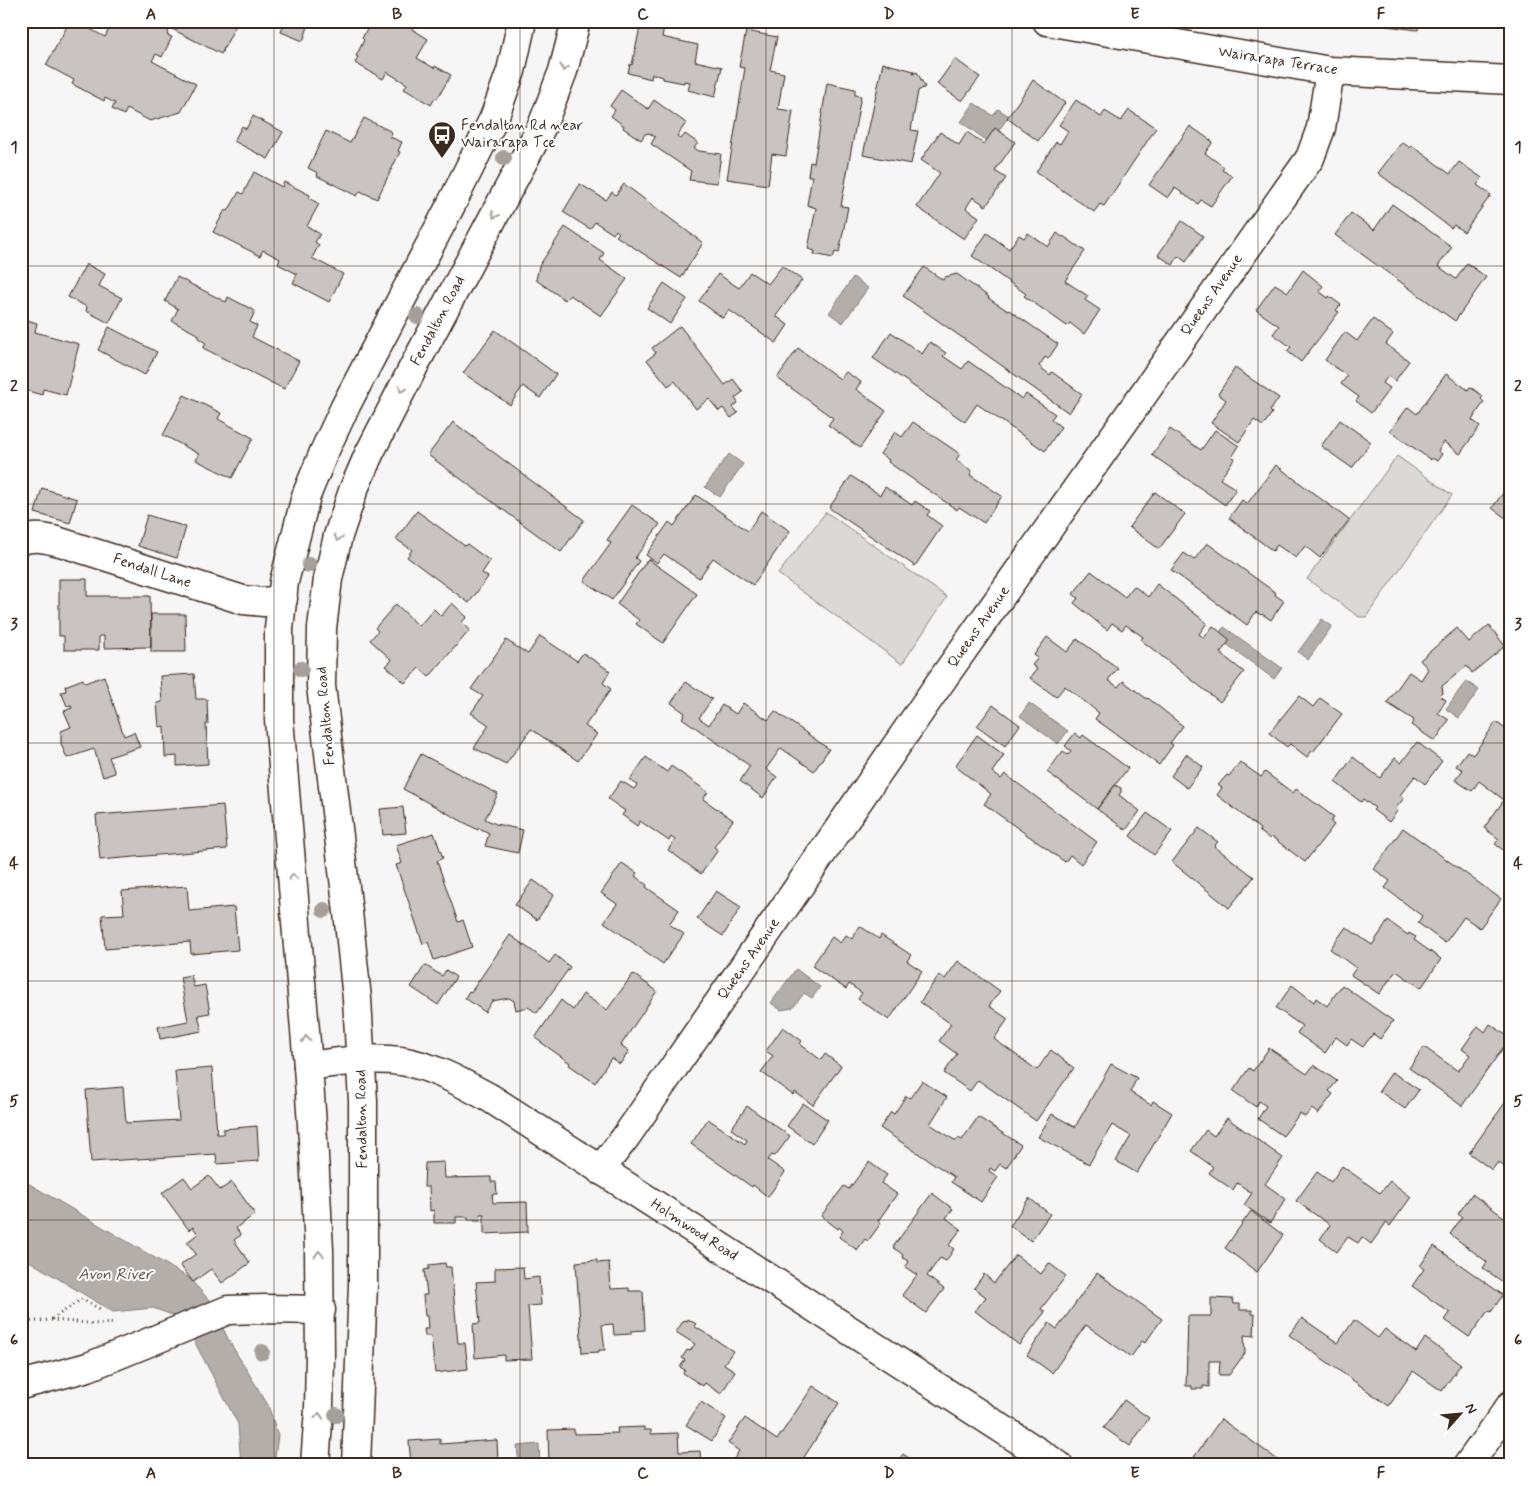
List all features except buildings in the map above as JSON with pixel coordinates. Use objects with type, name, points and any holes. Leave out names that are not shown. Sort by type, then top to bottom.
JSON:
[{"type":"street","points":[[315,1465],[320,1409],[321,1310],[308,1066],[280,719],[279,629],[284,582],[306,496],[324,452],[345,407],[451,205],[494,118],[510,70],[522,21]]},
{"type":"street","name":"Wairarapa Terrace","points":[[1047,21],[1330,71],[1511,80]]},
{"type":"street","name":"Fendalton Road","points":[[356,1465],[363,1284],[363,1109],[357,999],[321,686],[322,628],[328,579],[338,536],[353,491],[369,454],[544,120],[577,28]]},
{"type":"street","name":"Queens Avenue","points":[[600,1170],[625,1138],[939,684],[1310,158],[1321,128],[1330,71]]},
{"type":"street","name":"Fendall Lane","points":[[21,540],[44,538],[60,542],[243,600],[264,602],[283,599]]},
{"type":"street","name":"Holmwood Road","points":[[308,1066],[360,1060],[401,1062],[423,1067],[449,1077],[490,1098],[1058,1465]]},
{"type":"street","points":[[21,1385],[88,1368],[228,1310],[265,1308],[321,1310]]},
{"type":"street","points":[[1468,1465],[1511,1405]]},
{"type":"path","points":[[52,1320],[82,1298],[102,1310]]},
{"type":"path","points":[[21,1322],[52,1320],[100,1324],[116,1323]]},
{"type":"path","points":[[21,1442],[33,1465]]},
{"type":"shaded area","points":[[1397,456],[1452,495],[1366,617],[1359,617],[1307,579]]},
{"type":"shaded area","points":[[826,512],[947,597],[902,664],[778,574]]},
{"type":"water","points":[[974,103],[993,116],[998,109],[1009,116],[990,143],[961,122]]},
{"type":"water","points":[[853,277],[868,288],[843,323],[829,313]]},
{"type":"water","points":[[729,454],[743,464],[720,497],[705,487]]},
{"type":"water","points":[[1322,619],[1332,626],[1308,660],[1298,652]]},
{"type":"water","points":[[1224,627],[1282,668],[1274,679],[1217,637]]},
{"type":"water","points":[[1466,681],[1479,690],[1459,718],[1446,709]]},
{"type":"water","points":[[1029,703],[1068,731],[1058,744],[1020,716]]},
{"type":"water","points":[[796,969],[820,987],[812,998],[804,993],[793,1008],[781,1010],[771,1003]]},
{"type":"water","name":"Avon River","points":[[21,1179],[189,1278],[210,1301],[229,1341],[268,1405],[278,1435],[274,1465],[241,1465],[238,1424],[193,1339],[175,1316],[153,1308],[113,1312],[21,1256]]},
{"type":"water","points":[[539,1444],[540,1465],[519,1465],[517,1446]]},
{"type":"place","name":"Fendalton Rd near Wairarapa Tce","points":[[442,159]]}]
